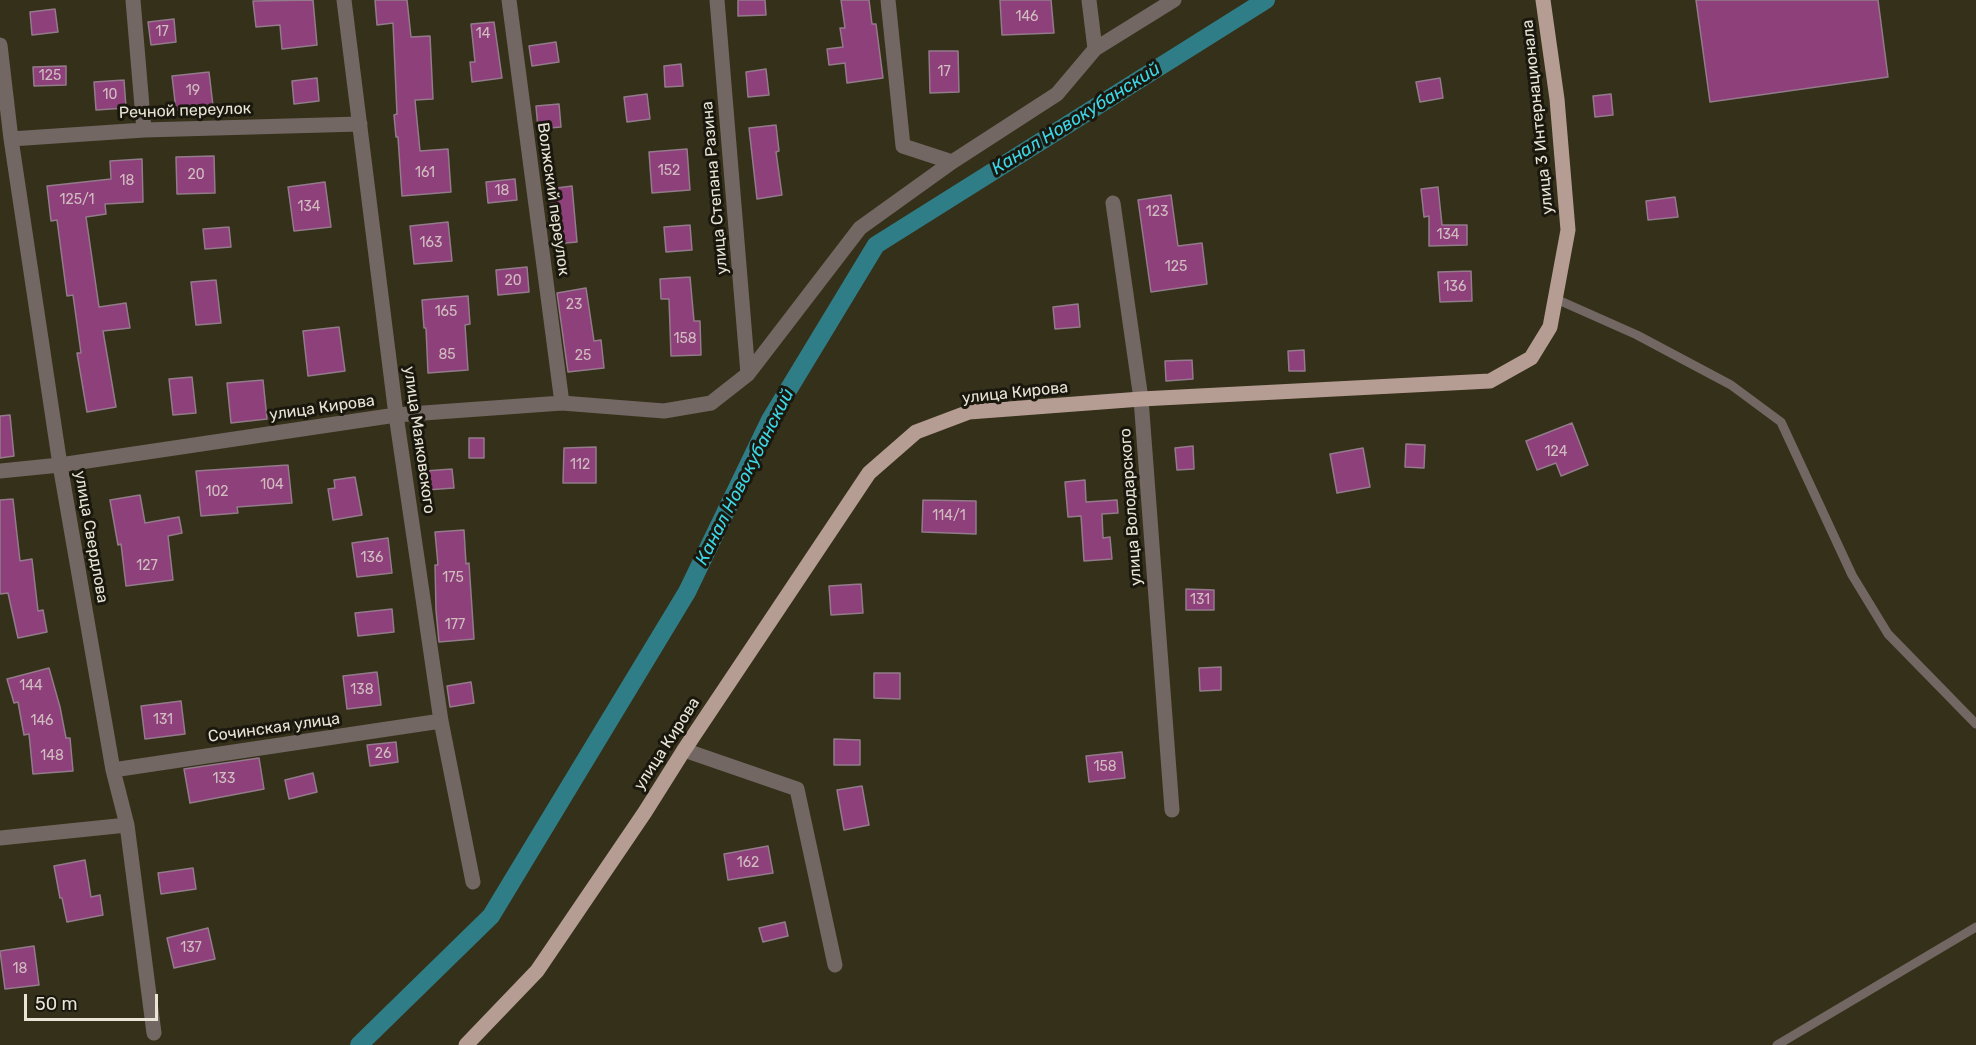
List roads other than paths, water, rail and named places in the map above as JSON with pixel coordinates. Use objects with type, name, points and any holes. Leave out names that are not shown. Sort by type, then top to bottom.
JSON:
[{"type":"main road","name":"улица 3 Интернационала","points":[[1543,0],[1557,99],[1568,230]]},
{"type":"main road","name":"улица Кирова","points":[[466,1045],[537,971],[645,813],[684,750],[869,472],[916,432],[969,412],[1141,399],[1490,381],[1531,358],[1550,327],[1568,230]]},
{"type":"street","points":[[133,0],[144,130]]},
{"type":"street","name":"улица Маяковского","points":[[344,0],[396,415],[441,721],[473,882]]},
{"type":"street","name":"Волжский переулок","points":[[509,0],[562,403]]},
{"type":"street","name":"улица Степана Разина","points":[[717,0],[748,374]]},
{"type":"street","points":[[888,0],[903,146],[952,162]]},
{"type":"street","points":[[1089,0],[1095,48]]},
{"type":"street","name":"улица Кирова","points":[[0,471],[60,465],[396,415],[562,403],[664,411],[711,403],[748,374],[860,228],[952,162],[1057,94],[1095,48],[1174,0]]},
{"type":"street","name":"улица Свердлова","points":[[0,45],[7,130],[60,465],[113,770],[126,825],[154,1033]]},
{"type":"street","name":"Речной переулок","points":[[7,130],[144,130],[360,124]]},
{"type":"street","name":"улица Володарского","points":[[1113,203],[1141,399],[1172,810]]},
{"type":"street","name":"Сочинская улица","points":[[113,770],[441,721]]},
{"type":"street","points":[[684,750],[797,789],[835,965]]},
{"type":"street","points":[[0,838],[126,825]]},
{"type":"lane","points":[[1556,299],[1636,335],[1731,385],[1780,422],[1852,575],[1888,634],[1976,724]]},
{"type":"lane","points":[[1778,1045],[1976,927]]},
{"type":"waterway","name":"Канал Новокубанский","points":[[359,1045],[491,916],[687,592],[770,420],[876,245],[1266,0]]}]
